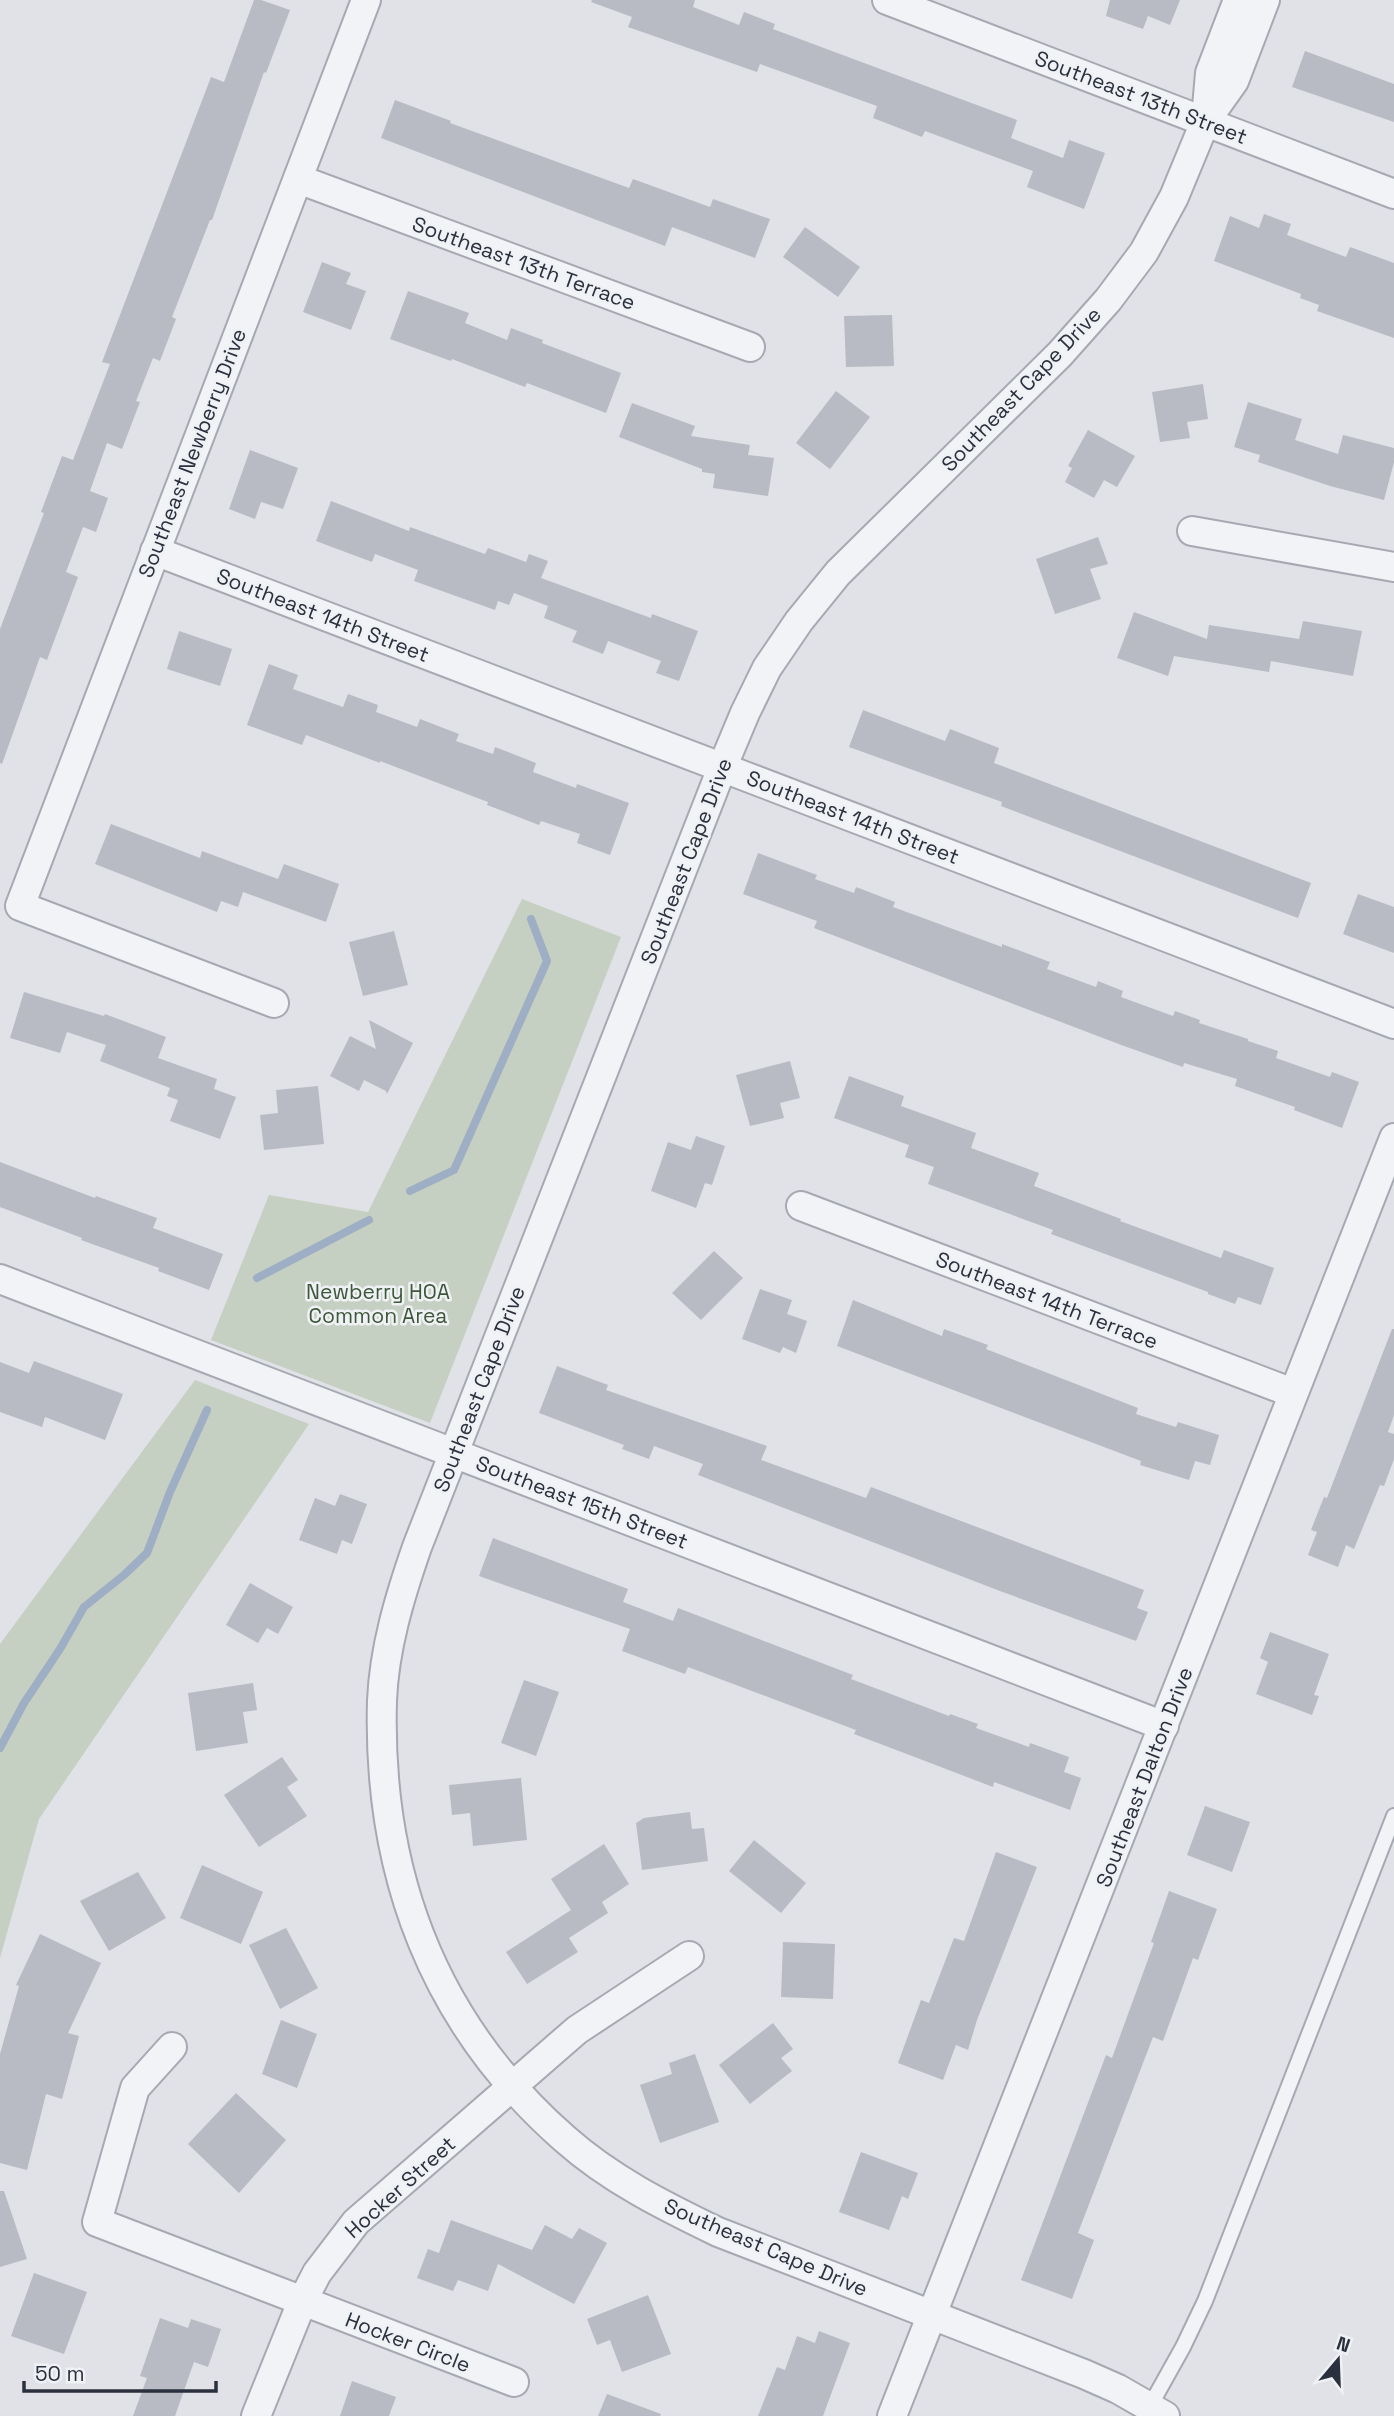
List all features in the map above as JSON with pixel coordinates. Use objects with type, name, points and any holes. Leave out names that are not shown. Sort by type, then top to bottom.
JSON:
[{"type":"street","name":"Southeast Newberry Drive","points":[[274,1003],[20,906],[366,0]]},
{"type":"street","name":"Southeast 13th Street","points":[[887,0],[1394,194]]},
{"type":"street","name":"Southeast Cape Drive","points":[[1205,122],[1210,73],[1238,0]]},
{"type":"street","name":"Southeast Cape Drive","points":[[1157,2411],[1084,2374],[718,2232],[664,2206],[614,2176],[566,2140],[512,2088],[472,2037],[441,1984],[419,1934],[401,1880],[388,1813],[383,1762],[382,1699],[389,1644],[405,1582],[722,768],[767,668],[799,621],[838,573],[1060,354],[1108,300],[1144,253],[1174,197],[1205,122],[1234,81],[1265,0]]},
{"type":"street","name":"Southeast 13th Terrace","points":[[298,179],[750,347]]},
{"type":"street","points":[[1192,531],[1394,567]]},
{"type":"street","name":"Southeast 14th Street","points":[[155,551],[1394,1024]]},
{"type":"street","name":"Southeast Dalton Drive","points":[[892,2416],[1394,1138]]},
{"type":"street","name":"Southeast 14th Terrace","points":[[802,1206],[1293,1393]]},
{"type":"street","name":"Southeast 15th Street","points":[[0,1279],[1164,1726]]},
{"type":"street","name":"Hocker Street","points":[[256,2416],[302,2302],[317,2273],[356,2222],[577,2030],[689,1956]]},
{"type":"street","name":"Hocker Circle","points":[[172,2047],[135,2088],[97,2222],[514,2382]]},
{"type":"lane","points":[[1157,2411],[1200,2312],[1394,1816]]},
{"type":"green space","name":"Newberry HOA Common Area","points":[[522,899],[621,937],[430,1423],[211,1340],[269,1195],[368,1212]]},
{"type":"green space","points":[[195,1380],[309,1424],[39,1819],[0,1958],[0,1644]]},
{"type":"building","points":[[254,0],[290,10],[266,73],[264,72],[212,220],[172,317],[176,319],[160,361],[153,358],[136,401],[140,402],[122,449],[107,443],[90,491],[108,498],[96,532],[83,527],[66,572],[78,577],[47,660],[40,657],[2,764],[0,629],[44,513],[41,512],[62,456],[73,460],[110,364],[102,362],[211,77],[224,82]]},
{"type":"building","points":[[695,0],[693,7],[739,25],[744,12],[775,24],[773,29],[1017,120],[1011,138],[1063,158],[1069,140],[1105,153],[1084,209],[1027,187],[1033,171],[925,131],[922,137],[873,118],[877,106],[760,64],[757,72],[628,27],[632,17],[591,2]]},
{"type":"building","points":[[1110,0],[1180,0],[1170,25],[1148,16],[1143,29],[1106,16]]},
{"type":"building","points":[[1305,51],[1394,84],[1394,122],[1292,87]]},
{"type":"building","points":[[395,100],[451,121],[450,123],[629,188],[633,179],[710,207],[713,199],[770,219],[755,258],[672,227],[665,246],[381,138]]},
{"type":"building","points":[[1264,214],[1291,224],[1287,235],[1346,257],[1350,247],[1394,263],[1394,338],[1317,311],[1319,305],[1300,298],[1301,294],[1214,261],[1230,216],[1259,228]]},
{"type":"building","points":[[805,227],[860,267],[838,297],[783,257]]},
{"type":"building","points":[[322,262],[351,273],[346,284],[366,291],[351,330],[303,312]]},
{"type":"building","points":[[408,291],[469,313],[465,323],[507,340],[511,328],[543,340],[542,343],[621,373],[606,413],[527,383],[525,387],[390,339]]},
{"type":"building","points":[[892,315],[894,366],[846,367],[844,316]]},
{"type":"building","points":[[1203,384],[1208,419],[1187,422],[1190,438],[1160,442],[1152,392]]},
{"type":"building","points":[[836,391],[870,417],[830,469],[796,443]]},
{"type":"building","points":[[1248,402],[1302,419],[1295,440],[1338,454],[1343,435],[1394,448],[1394,462],[1384,500],[1330,486],[1258,462],[1260,455],[1234,447]]},
{"type":"building","points":[[632,403],[695,426],[691,436],[750,445],[748,455],[774,458],[768,496],[713,488],[715,474],[702,472],[702,469],[619,437]]},
{"type":"building","points":[[1088,430],[1135,456],[1117,487],[1104,480],[1094,498],[1065,482],[1072,468],[1068,466]]},
{"type":"building","points":[[250,450],[298,468],[283,509],[261,502],[255,519],[229,509]]},
{"type":"building","points":[[331,501],[409,531],[410,527],[485,554],[488,548],[526,562],[529,554],[548,561],[541,578],[651,618],[652,614],[698,631],[679,681],[656,673],[661,661],[608,641],[603,654],[572,642],[577,631],[544,618],[548,606],[514,593],[509,605],[498,601],[495,610],[414,581],[418,570],[375,554],[372,562],[316,541]]},
{"type":"building","points":[[1098,537],[1108,564],[1090,569],[1101,599],[1055,614],[1036,559]]},
{"type":"building","points":[[1134,612],[1207,639],[1209,625],[1299,639],[1303,621],[1362,631],[1353,676],[1271,661],[1269,672],[1174,656],[1168,676],[1117,658]]},
{"type":"building","points":[[179,631],[232,649],[220,686],[167,669]]},
{"type":"building","points":[[269,664],[298,675],[293,689],[343,707],[348,694],[378,705],[376,712],[417,727],[420,719],[459,734],[456,741],[493,754],[495,747],[536,763],[533,772],[576,788],[577,784],[629,803],[610,855],[577,843],[580,834],[541,821],[539,825],[487,805],[488,802],[380,761],[306,735],[302,745],[247,725]]},
{"type":"building","points":[[863,710],[945,741],[950,729],[999,748],[994,763],[1311,883],[1298,918],[1001,806],[1002,802],[849,747]]},
{"type":"building","points":[[111,824],[200,858],[202,851],[278,879],[284,864],[339,884],[326,922],[243,892],[238,907],[221,901],[217,912],[95,864]]},
{"type":"building","points":[[758,853],[817,875],[815,879],[854,893],[856,887],[895,902],[893,907],[1050,962],[1047,969],[1096,987],[1098,981],[1123,991],[1121,997],[1173,1016],[1175,1011],[1200,1020],[1199,1023],[1278,1051],[1276,1058],[1330,1077],[1332,1072],[1359,1082],[1342,1128],[1294,1110],[1295,1107],[1235,1086],[1237,1079],[1184,1063],[1183,1067],[1124,1046],[814,928],[817,921],[743,894]]},
{"type":"building","points":[[1358,894],[1394,907],[1394,953],[1343,934]]},
{"type":"building","points":[[394,931],[408,985],[363,996],[349,942]]},
{"type":"building","points":[[24,992],[104,1016],[105,1014],[166,1037],[158,1058],[217,1079],[214,1089],[236,1097],[220,1139],[170,1121],[178,1100],[167,1096],[170,1088],[100,1061],[106,1045],[67,1032],[60,1053],[10,1038]]},
{"type":"building","points":[[369,1020],[413,1043],[387,1094],[364,1080],[359,1091],[330,1076],[350,1036],[376,1049]]},
{"type":"building","points":[[790,1061],[800,1098],[780,1103],[784,1118],[750,1126],[736,1075]]},
{"type":"building","points":[[849,1076],[904,1096],[901,1106],[976,1133],[971,1148],[1039,1173],[1034,1186],[1221,1258],[1224,1250],[1274,1268],[1261,1305],[1238,1297],[1235,1304],[1051,1234],[1053,1230],[928,1184],[934,1167],[905,1157],[909,1145],[834,1118]]},
{"type":"building","points":[[318,1086],[324,1144],[264,1150],[260,1115],[278,1113],[276,1090]]},
{"type":"building","points":[[696,1136],[725,1146],[712,1185],[705,1183],[696,1208],[651,1191],[668,1142],[691,1150]]},
{"type":"building","points":[[0,1162],[157,1218],[153,1228],[223,1254],[209,1290],[0,1207]]},
{"type":"building","points":[[714,1251],[743,1278],[701,1320],[672,1293]]},
{"type":"building","points":[[760,1289],[792,1300],[787,1314],[807,1321],[796,1353],[783,1347],[780,1353],[742,1339]]},
{"type":"building","points":[[853,1300],[942,1336],[944,1329],[988,1345],[986,1349],[1138,1408],[1136,1414],[1176,1427],[1178,1422],[1219,1435],[1210,1465],[1195,1461],[1189,1480],[1140,1465],[1141,1461],[837,1346]]},
{"type":"building","points":[[1392,1329],[1394,1415],[1388,1432],[1394,1434],[1394,1459],[1384,1486],[1380,1485],[1354,1549],[1346,1545],[1338,1567],[1308,1555],[1317,1532],[1311,1530],[1324,1497],[1327,1498]]},
{"type":"building","points":[[34,1361],[123,1394],[105,1440],[45,1417],[42,1427],[0,1412],[0,1362],[29,1373]]},
{"type":"building","points":[[557,1366],[608,1385],[606,1390],[767,1446],[761,1460],[866,1498],[871,1487],[1144,1590],[1137,1608],[1148,1612],[1136,1641],[698,1475],[703,1464],[654,1446],[649,1459],[622,1449],[624,1445],[539,1413]]},
{"type":"building","points":[[340,1494],[367,1504],[352,1544],[342,1540],[337,1554],[299,1540],[315,1498],[335,1506]]},
{"type":"building","points":[[493,1538],[628,1589],[623,1602],[673,1621],[678,1608],[853,1675],[851,1679],[949,1716],[950,1714],[978,1724],[976,1728],[1029,1747],[1030,1743],[1069,1757],[1064,1772],[1081,1778],[1070,1810],[994,1782],[993,1787],[854,1734],[856,1730],[688,1667],[685,1674],[622,1651],[630,1629],[479,1576]]},
{"type":"building","points":[[250,1583],[293,1607],[278,1634],[267,1628],[258,1643],[226,1625]]},
{"type":"building","points":[[1270,1632],[1329,1654],[1314,1695],[1319,1696],[1312,1715],[1256,1694],[1268,1662],[1260,1658]]},
{"type":"building","points":[[524,1680],[559,1692],[536,1756],[501,1743]]},
{"type":"building","points":[[253,1683],[257,1710],[243,1712],[248,1743],[196,1751],[188,1693]]},
{"type":"building","points":[[282,1757],[298,1780],[287,1787],[307,1816],[259,1847],[224,1795]]},
{"type":"building","points":[[521,1778],[527,1840],[473,1846],[470,1813],[452,1815],[449,1785]]},
{"type":"building","points":[[1205,1806],[1250,1822],[1232,1872],[1187,1855]]},
{"type":"building","points":[[690,1812],[692,1829],[704,1828],[708,1861],[642,1870],[636,1823],[644,1818]]},
{"type":"building","points":[[754,1840],[806,1883],[781,1913],[729,1871]]},
{"type":"building","points":[[604,1844],[629,1884],[602,1902],[608,1913],[569,1938],[578,1952],[527,1984],[506,1952],[571,1910],[551,1879]]},
{"type":"building","points":[[996,1852],[1037,1867],[977,2020],[968,2050],[956,2045],[943,2080],[898,2063],[921,2000],[929,2003],[954,1938],[964,1941]]},
{"type":"building","points":[[202,1865],[263,1892],[241,1944],[180,1918]]},
{"type":"building","points":[[138,1872],[166,1918],[109,1951],[80,1901]]},
{"type":"building","points":[[1169,1891],[1217,1909],[1198,1960],[1193,1958],[1163,2041],[1153,2037],[1078,2233],[1094,2240],[1072,2299],[1021,2280],[1106,2055],[1112,2058],[1154,1943],[1151,1942]]},
{"type":"building","points":[[286,1928],[318,1988],[280,2009],[249,1945]]},
{"type":"building","points":[[40,1934],[101,1963],[68,2033],[79,2036],[62,2099],[46,2094],[27,2170],[0,2163],[0,2054],[19,1986],[16,1985]]},
{"type":"building","points":[[783,1942],[835,1944],[833,1999],[781,1997]]},
{"type":"building","points":[[281,2020],[317,2034],[297,2088],[262,2074]]},
{"type":"building","points":[[773,2023],[793,2049],[781,2058],[792,2071],[750,2104],[719,2065]]},
{"type":"building","points":[[695,2054],[719,2122],[660,2143],[640,2085],[672,2074],[669,2063]]},
{"type":"building","points":[[236,2093],[286,2140],[239,2193],[188,2144]]},
{"type":"building","points":[[861,2152],[918,2173],[908,2199],[902,2196],[889,2230],[839,2212]]},
{"type":"building","points":[[0,2191],[4,2191],[27,2259],[0,2267]]},
{"type":"building","points":[[451,2220],[532,2250],[545,2225],[572,2239],[579,2228],[607,2243],[574,2304],[498,2264],[488,2291],[458,2280],[453,2291],[417,2278],[428,2249],[439,2253]]},
{"type":"building","points":[[34,2273],[87,2292],[64,2354],[11,2336]]},
{"type":"building","points":[[648,2295],[671,2354],[622,2372],[610,2340],[597,2345],[587,2319]]},
{"type":"building","points":[[160,2318],[188,2328],[191,2319],[221,2329],[208,2367],[194,2362],[175,2416],[133,2416],[147,2378],[140,2376]]},
{"type":"building","points":[[819,2331],[850,2343],[823,2416],[758,2416],[777,2367],[785,2370],[797,2336],[815,2343]]},
{"type":"building","points":[[352,2381],[396,2397],[389,2416],[340,2416]]},
{"type":"building","points":[[607,2394],[661,2414],[598,2416]]},
{"type":"waterway","points":[[410,1191],[454,1170],[547,961],[531,919]]},
{"type":"waterway","points":[[257,1278],[369,1220]]},
{"type":"waterway","points":[[0,1748],[24,1703],[84,1607],[147,1553],[170,1492],[207,1410]]}]
